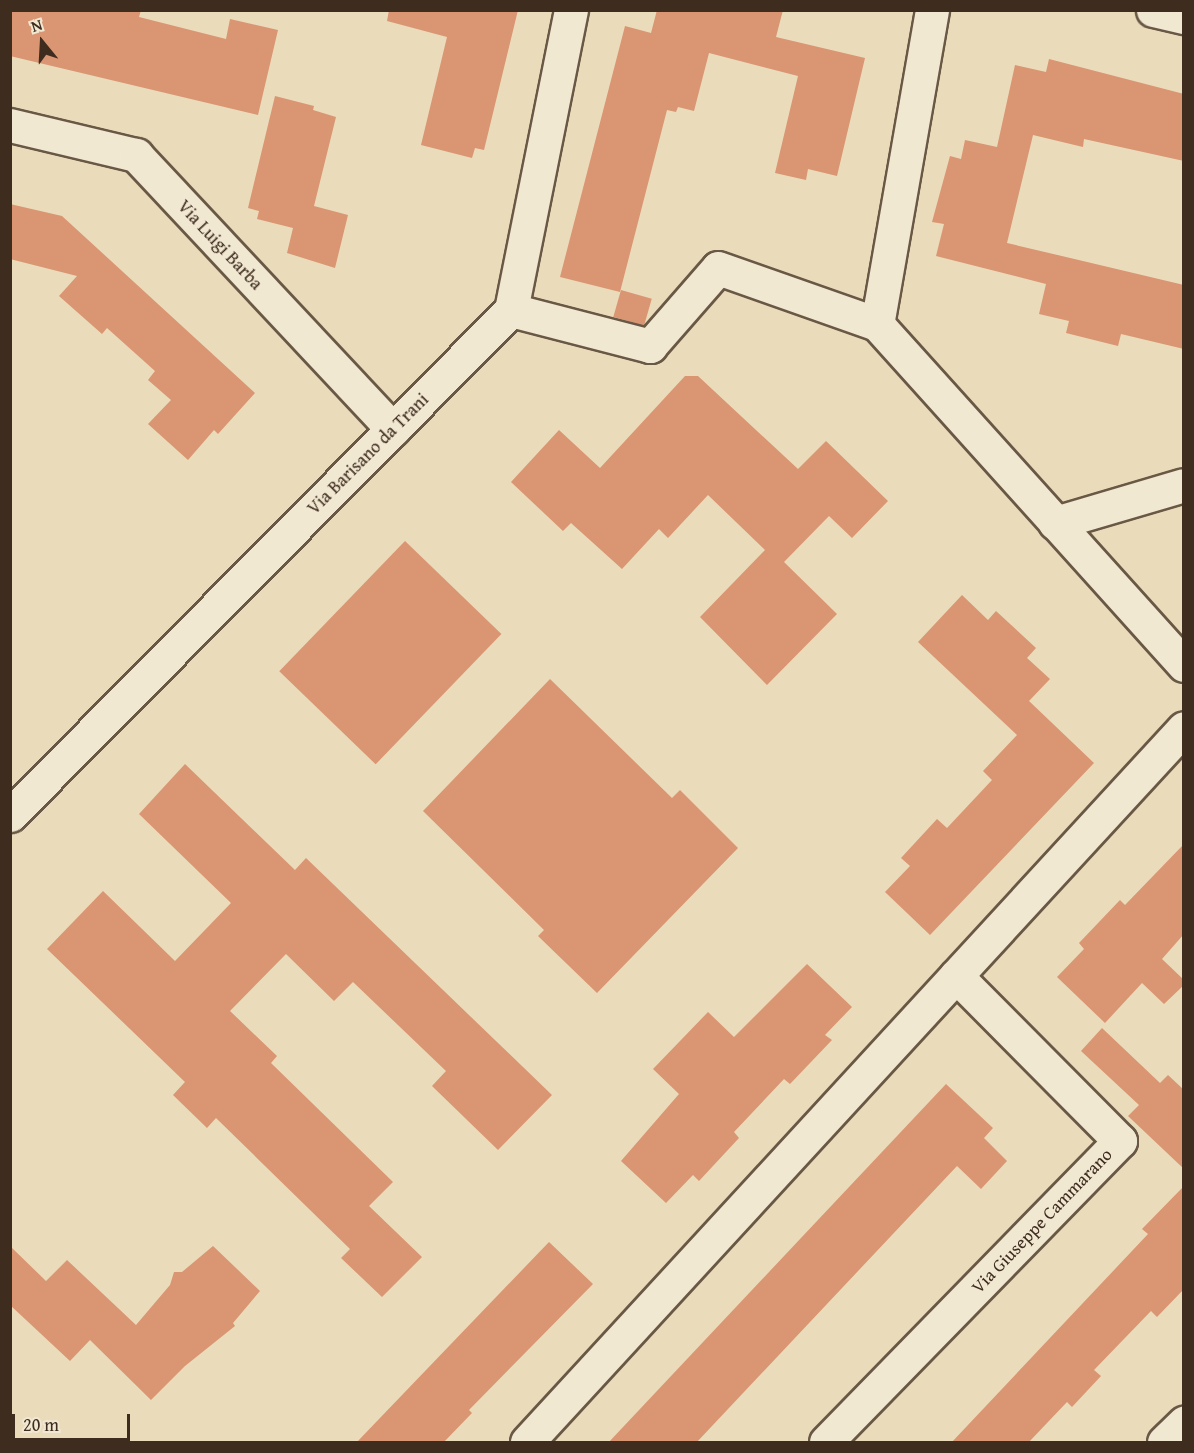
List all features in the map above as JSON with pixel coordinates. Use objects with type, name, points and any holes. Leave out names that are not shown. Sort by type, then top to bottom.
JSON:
[{"type":"street","points":[[571,10],[511,310],[650,346],[718,268],[878,324],[1184,665]]},
{"type":"street","points":[[878,324],[932,10]]},
{"type":"street","points":[[1153,10],[1184,17]]},
{"type":"street","name":"Via Luigi Barba","points":[[10,125],[136,155],[393,430]]},
{"type":"street","name":"Via Barisano da Trani","points":[[10,815],[511,310]]},
{"type":"street","points":[[1055,523],[1184,485]]},
{"type":"street","points":[[527,1443],[1184,728]]},
{"type":"street","name":"Via Giuseppe Cammarano","points":[[826,1443],[1120,1141],[956,976]]},
{"type":"street","points":[[1164,1443],[1184,1422]]},
{"type":"building","points":[[10,10],[141,10],[139,17],[226,39],[230,19],[278,30],[258,115],[10,56]]},
{"type":"building","points":[[389,10],[518,10],[484,150],[475,148],[472,158],[421,145],[447,37],[387,21]]},
{"type":"building","points":[[657,10],[783,10],[776,37],[865,58],[837,176],[808,169],[806,180],[775,173],[798,76],[709,53],[694,111],[678,107],[676,112],[667,110],[620,292],[560,277],[625,26],[651,33]]},
{"type":"building","points":[[1049,59],[1184,94],[1184,161],[1084,139],[1083,147],[1033,135],[1007,243],[1184,285],[1184,349],[1121,334],[1118,346],[1066,333],[1069,321],[1039,314],[1046,284],[936,256],[944,224],[932,222],[950,156],[961,159],[965,140],[997,147],[1015,65],[1046,72]]},
{"type":"building","points":[[275,96],[314,106],[313,110],[336,117],[314,206],[348,215],[335,268],[287,253],[293,228],[257,219],[259,211],[248,208]]},
{"type":"building","points":[[10,204],[62,216],[255,393],[218,434],[214,430],[188,460],[148,424],[171,400],[148,380],[155,371],[107,328],[102,334],[59,296],[77,276],[10,259]]},
{"type":"building","points":[[621,290],[652,299],[644,326],[613,317]]},
{"type":"building","points":[[685,376],[698,376],[798,469],[826,441],[888,501],[852,538],[829,516],[784,562],[837,614],[767,685],[700,617],[765,550],[708,495],[668,538],[659,529],[622,569],[571,523],[563,531],[511,482],[559,430],[600,468]]},
{"type":"building","points":[[405,541],[501,634],[376,764],[279,671]]},
{"type":"building","points":[[962,595],[988,620],[996,611],[1036,648],[1027,658],[1050,679],[1029,701],[1094,763],[930,935],[885,892],[910,866],[901,858],[937,819],[947,828],[992,780],[983,771],[1017,735],[918,642]]},
{"type":"building","points":[[550,679],[672,798],[680,790],[738,848],[597,993],[538,936],[544,930],[423,811]]},
{"type":"building","points":[[185,764],[295,870],[306,858],[552,1095],[498,1150],[432,1086],[446,1071],[353,982],[334,1001],[286,954],[230,1011],[277,1056],[271,1063],[393,1182],[369,1206],[422,1257],[382,1297],[341,1258],[350,1249],[216,1118],[207,1128],[173,1095],[185,1082],[47,949],[103,891],[175,961],[231,903],[139,814]]},
{"type":"building","points":[[1184,844],[1184,934],[1162,959],[1184,980],[1184,985],[1164,1004],[1142,983],[1105,1023],[1057,977],[1084,949],[1079,943],[1120,900],[1125,905]]},
{"type":"building","points":[[807,964],[852,1007],[825,1035],[832,1040],[790,1084],[784,1079],[734,1132],[739,1138],[699,1181],[693,1175],[666,1203],[621,1161],[679,1094],[653,1069],[708,1012],[734,1037]]},
{"type":"building","points":[[1102,1028],[1160,1083],[1168,1075],[1184,1090],[1184,1169],[1128,1116],[1139,1105],[1081,1051]]},
{"type":"building","points":[[946,1084],[993,1128],[984,1138],[1007,1161],[981,1189],[957,1166],[696,1443],[608,1443]]},
{"type":"building","points":[[1184,1186],[1184,1289],[1157,1317],[1151,1311],[1094,1370],[1101,1376],[1072,1407],[1067,1402],[1028,1443],[951,1443],[1148,1234],[1142,1229]]},
{"type":"building","points":[[549,1242],[593,1284],[469,1410],[472,1413],[443,1443],[356,1443]]},
{"type":"building","points":[[10,1246],[46,1281],[67,1260],[136,1325],[170,1285],[174,1272],[182,1272],[213,1246],[260,1291],[233,1323],[235,1326],[185,1366],[151,1400],[90,1340],[70,1361],[10,1305]]}]
